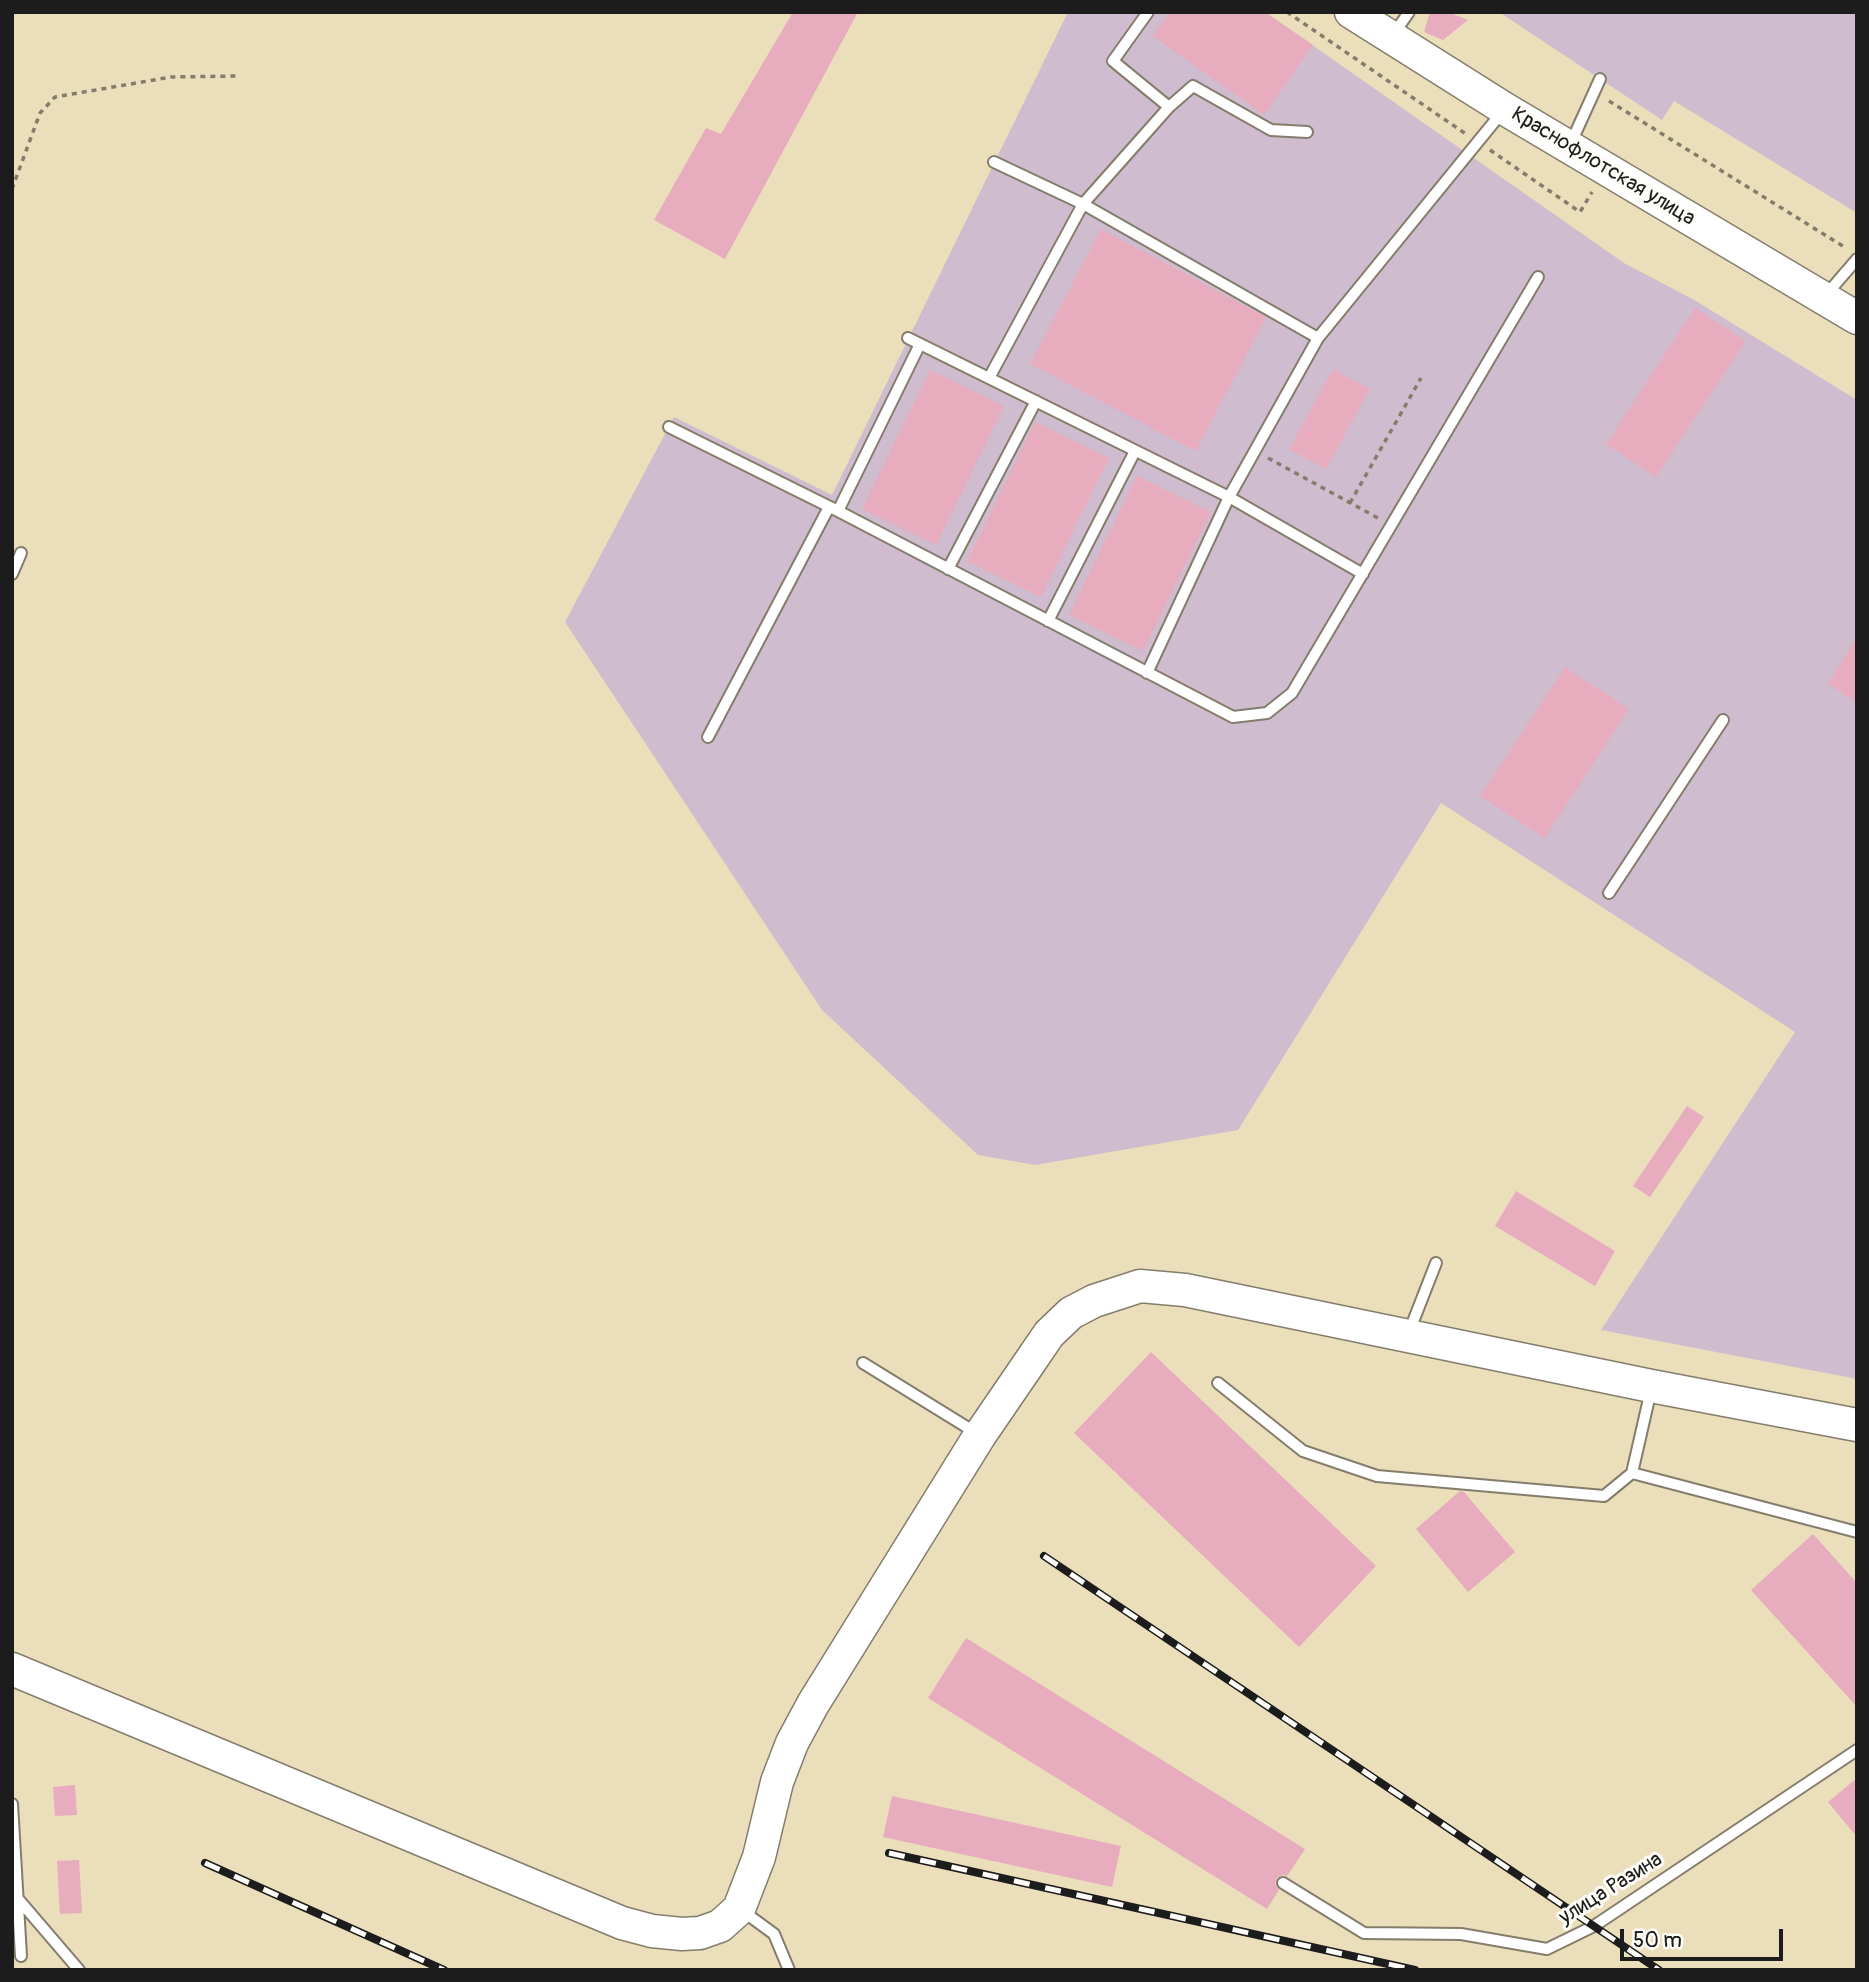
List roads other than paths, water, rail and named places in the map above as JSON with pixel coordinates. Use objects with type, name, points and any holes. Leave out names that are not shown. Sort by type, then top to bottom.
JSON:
[{"type":"street","name":"Краснофлотская улица","points":[[1351,12],[1505,109],[1857,318]]},
{"type":"street","points":[[12,1669],[622,1923],[652,1931],[700,1933],[720,1926],[739,1909],[759,1857],[777,1782],[797,1733],[813,1704],[981,1436],[1049,1334],[1071,1313],[1094,1301],[1140,1286],[1185,1290],[1651,1387],[1857,1425]]},
{"type":"lane","points":[[1148,12],[1113,61],[1169,107]]},
{"type":"lane","points":[[1391,37],[1409,12]]},
{"type":"lane","points":[[1569,147],[1600,79]]},
{"type":"lane","points":[[989,378],[1083,204],[1169,107],[1193,86],[1271,130],[1307,132]]},
{"type":"lane","points":[[1147,673],[1229,497],[1318,338],[1505,109]]},
{"type":"lane","points":[[994,162],[1083,204],[1318,338]]},
{"type":"lane","points":[[1824,297],[1857,257]]},
{"type":"lane","points":[[669,427],[834,509],[1233,717],[1267,713],[1292,693],[1538,277]]},
{"type":"lane","points":[[908,338],[1229,497],[1363,574]]},
{"type":"lane","points":[[708,737],[834,509],[920,344]]},
{"type":"lane","points":[[948,569],[1036,401]]},
{"type":"lane","points":[[1048,621],[1135,451]]},
{"type":"lane","points":[[12,574],[21,553]]},
{"type":"lane","points":[[1609,893],[1723,720]]},
{"type":"lane","points":[[1408,1336],[1436,1263]]},
{"type":"lane","points":[[863,1363],[981,1436]]},
{"type":"lane","points":[[1218,1383],[1303,1451],[1377,1476],[1604,1496],[1632,1473],[1651,1387]]},
{"type":"lane","points":[[1632,1473],[1857,1532]]},
{"type":"lane","name":"улица Разина","points":[[1283,1883],[1364,1933],[1462,1934],[1547,1949],[1594,1926],[1857,1750]]},
{"type":"lane","points":[[12,1804],[21,1956]]},
{"type":"lane","points":[[19,1900],[79,1970]]},
{"type":"lane","points":[[739,1909],[774,1934],[789,1970]]},
{"type":"railway","points":[[1044,1556],[1659,1970]]},
{"type":"railway","points":[[889,1853],[1415,1970]]},
{"type":"railway","points":[[205,1863],[444,1970]]}]
